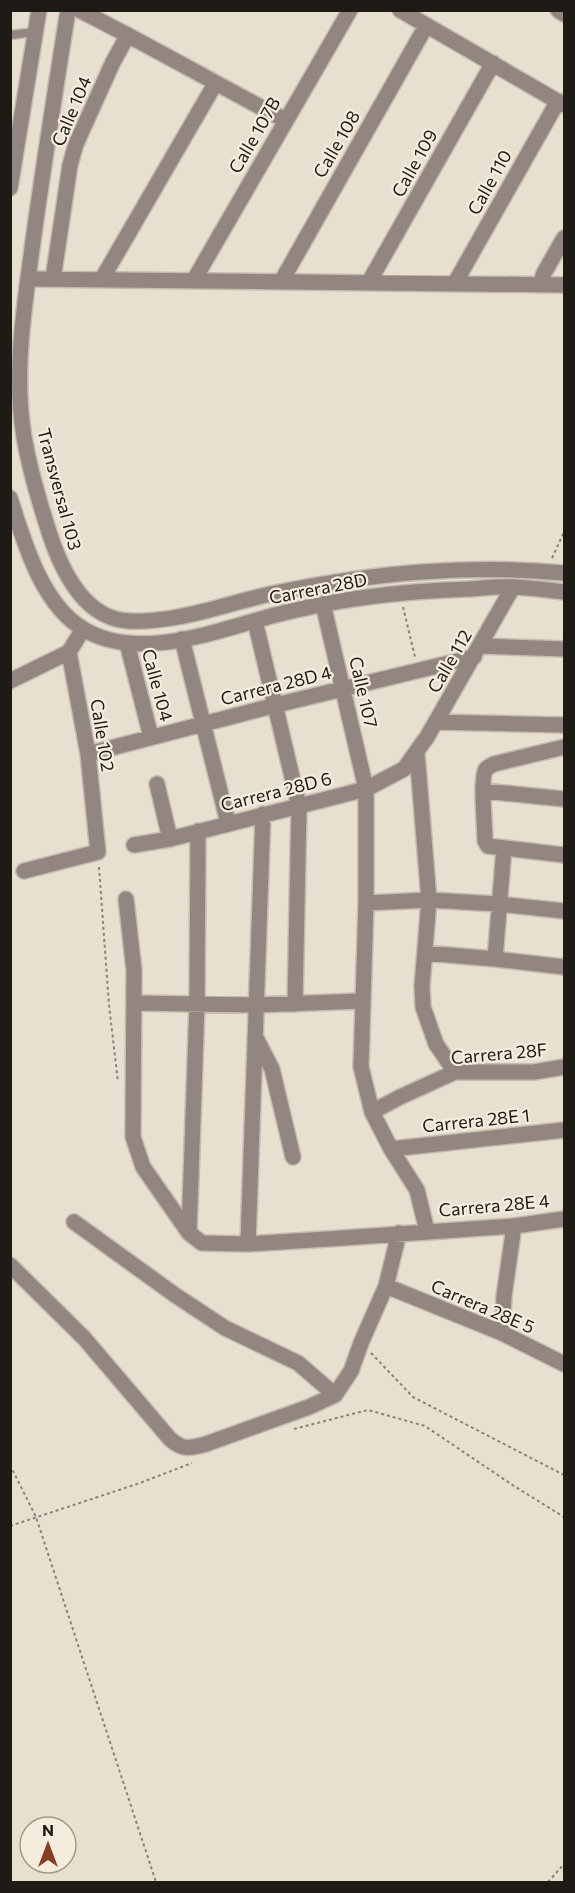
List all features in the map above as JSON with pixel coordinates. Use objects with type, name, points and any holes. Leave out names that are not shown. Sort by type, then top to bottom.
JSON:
[{"type":"street","points":[[10,188],[39,10]]},
{"type":"street","name":"Transversal 103","points":[[68,10],[20,341],[24,436],[36,487],[59,562],[70,580],[94,608]]},
{"type":"street","points":[[79,10],[128,34],[215,84],[285,120]]},
{"type":"street","name":"Calle 107B","points":[[194,280],[350,10]]},
{"type":"street","points":[[400,10],[561,103]]},
{"type":"street","points":[[558,10],[564,14]]},
{"type":"street","name":"Calle 108","points":[[281,282],[426,26]]},
{"type":"street","name":"Calle 104","points":[[53,279],[70,165],[76,144],[128,34]]},
{"type":"street","name":"Calle 109","points":[[369,282],[493,63]]},
{"type":"street","points":[[102,279],[215,84]]},
{"type":"street","name":"Calle 110","points":[[455,283],[561,103]]},
{"type":"street","points":[[540,285],[544,273],[564,238]]},
{"type":"street","points":[[28,279],[564,285]]},
{"type":"street","points":[[10,498],[38,573],[62,611],[83,629],[69,652],[10,681]]},
{"type":"street","name":"Carrera 28D","points":[[94,608],[106,616],[124,621],[145,621],[189,615],[277,592],[375,576],[480,568],[564,573]]},
{"type":"street","name":"Carrera 28D","points":[[83,629],[110,640],[148,644],[182,639],[323,604],[399,593],[513,587],[564,592]]},
{"type":"street","name":"Calle 112","points":[[417,753],[513,587]]},
{"type":"street","name":"Calle 107","points":[[323,604],[366,789],[366,903],[361,1067],[372,1112],[391,1149],[417,1190],[427,1231]]},
{"type":"street","points":[[255,621],[299,806],[295,1004]]},
{"type":"street","points":[[182,639],[228,823]]},
{"type":"street","name":"Calle 104","points":[[127,643],[151,737]]},
{"type":"street","name":"Carrera 28D 4","points":[[88,754],[418,670],[477,652],[564,648]]},
{"type":"street","name":"Calle 102","points":[[69,652],[88,754],[98,852]]},
{"type":"street","points":[[436,722],[564,725]]},
{"type":"street","points":[[564,747],[494,764],[485,772],[484,791],[486,844],[564,855]]},
{"type":"street","points":[[417,753],[429,900],[422,986],[426,1017],[436,1044],[455,1072]]},
{"type":"street","name":"Carrera 28D 6","points":[[134,845],[170,839],[366,789],[404,769],[417,753]]},
{"type":"street","points":[[157,784],[170,839]]},
{"type":"street","points":[[484,791],[564,799]]},
{"type":"street","points":[[248,1244],[263,814]]},
{"type":"street","points":[[189,1233],[197,1005],[198,831]]},
{"type":"street","points":[[495,959],[504,848]]},
{"type":"street","points":[[24,871],[98,852]]},
{"type":"street","points":[[126,899],[132,936],[134,1137],[143,1167],[189,1233]]},
{"type":"street","points":[[366,903],[429,900],[564,911]]},
{"type":"street","points":[[425,953],[564,967]]},
{"type":"street","points":[[134,1003],[256,1005],[362,1001]]},
{"type":"street","points":[[255,1038],[272,1069],[293,1157]]},
{"type":"street","name":"Carrera 28F","points":[[372,1112],[455,1072],[534,1072],[564,1067]]},
{"type":"street","name":"Carrera 28E 1","points":[[391,1149],[564,1130]]},
{"type":"street","name":"Carrera 28E 4","points":[[189,1233],[202,1243],[248,1244],[513,1226],[564,1219]]},
{"type":"street","points":[[74,1222],[225,1328],[298,1363],[335,1395]]},
{"type":"street","points":[[502,1334],[504,1296],[513,1226]]},
{"type":"street","points":[[10,1265],[84,1338],[170,1439],[179,1447],[191,1448],[309,1407],[335,1395],[351,1371],[386,1286],[399,1233]]},
{"type":"street","name":"Carrera 28E 5","points":[[386,1286],[502,1334],[564,1364]]},
{"type":"lane","points":[[10,35],[34,32]]},
{"type":"path","points":[[545,571],[564,532]]},
{"type":"path","points":[[399,593],[418,670]]},
{"type":"path","points":[[98,852],[109,1005],[118,1086]]},
{"type":"path","points":[[361,1343],[412,1397],[564,1475]]},
{"type":"path","points":[[292,1429],[368,1410],[425,1426],[513,1486],[564,1517]]},
{"type":"path","points":[[10,1526],[140,1483],[198,1461]]},
{"type":"path","points":[[10,1465],[36,1517],[156,1882]]},
{"type":"path","points":[[548,1882],[564,1864]]}]
